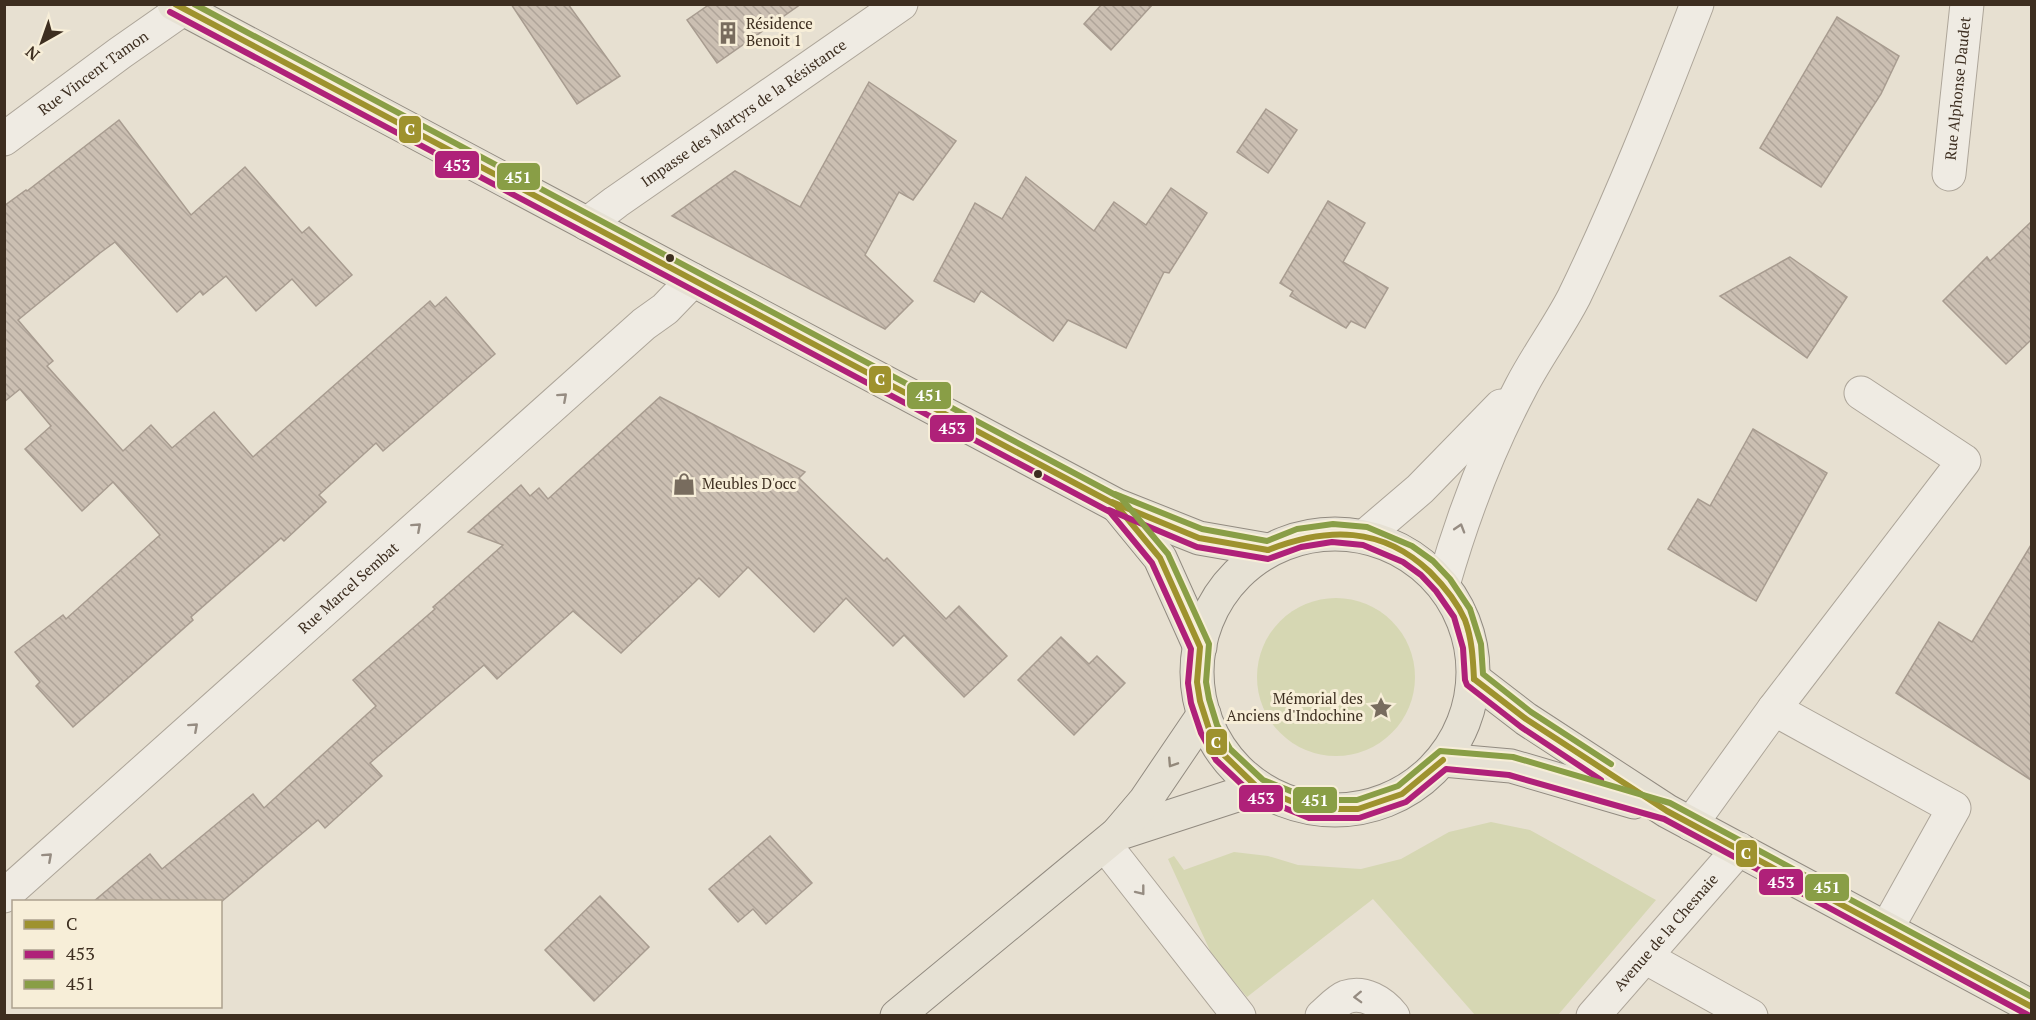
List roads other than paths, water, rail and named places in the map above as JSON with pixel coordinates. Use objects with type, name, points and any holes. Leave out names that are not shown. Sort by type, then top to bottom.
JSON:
[{"type":"main road","points":[[178,7],[1116,505],[1199,538],[1268,550]]},
{"type":"main road","points":[[1116,505],[1160,558],[1200,646]]},
{"type":"main road","points":[[1332,533],[1365,536],[1408,554],[1427,568],[1443,585],[1462,613],[1472,646],[1474,679],[1464,725],[1443,760],[1402,794],[1358,809],[1311,809],[1258,788],[1223,754],[1209,729],[1197,682],[1203,628],[1218,597],[1240,571],[1268,550],[1299,538],[1332,533]]},
{"type":"main road","points":[[1474,679],[1526,719],[1679,818],[2031,1006]]},
{"type":"main road","points":[[897,1016],[1111,840],[1145,801],[1204,714]]},
{"type":"main road","points":[[1443,760],[1511,766],[1679,818]]},
{"type":"main road","points":[[1111,840],[1258,788]]},
{"type":"street","name":"Impasse des Martyrs de la Résistance","points":[[587,224],[901,4]]},
{"type":"street","points":[[1443,585],[1461,522],[1492,445],[1521,386],[1573,298],[1616,203],[1697,4]]},
{"type":"street","name":"Rue Alphonse Daudet","points":[[1949,174],[1967,4]]},
{"type":"street","name":"Rue Vincent Tamon","points":[[4,139],[178,7]]},
{"type":"street","name":"Rue Marcel Sembat","points":[[4,896],[644,324],[665,309],[693,280]]},
{"type":"street","points":[[1365,536],[1420,489],[1521,386]]},
{"type":"street","points":[[1679,818],[1774,709],[1964,461],[1861,393]]},
{"type":"street","points":[[1774,709],[1954,808],[1887,928]]},
{"type":"street","points":[[1111,840],[1239,1016]]},
{"type":"street","name":"Avenue de la Chesnaie","points":[[1593,1016],[1739,849]]},
{"type":"street","points":[[1646,957],[1751,1016]]},
{"type":"street","points":[[1322,1016],[1346,998],[1367,996],[1386,1006],[1393,1016]]},
{"type":"place","name":"Résidence Benoit 1","points":[[728,33]]},
{"type":"place","name":"Meubles D'occ","points":[[684,484]]},
{"type":"place","name":"Mémorial des Anciens d'Indochine","points":[[1381,708]]}]
